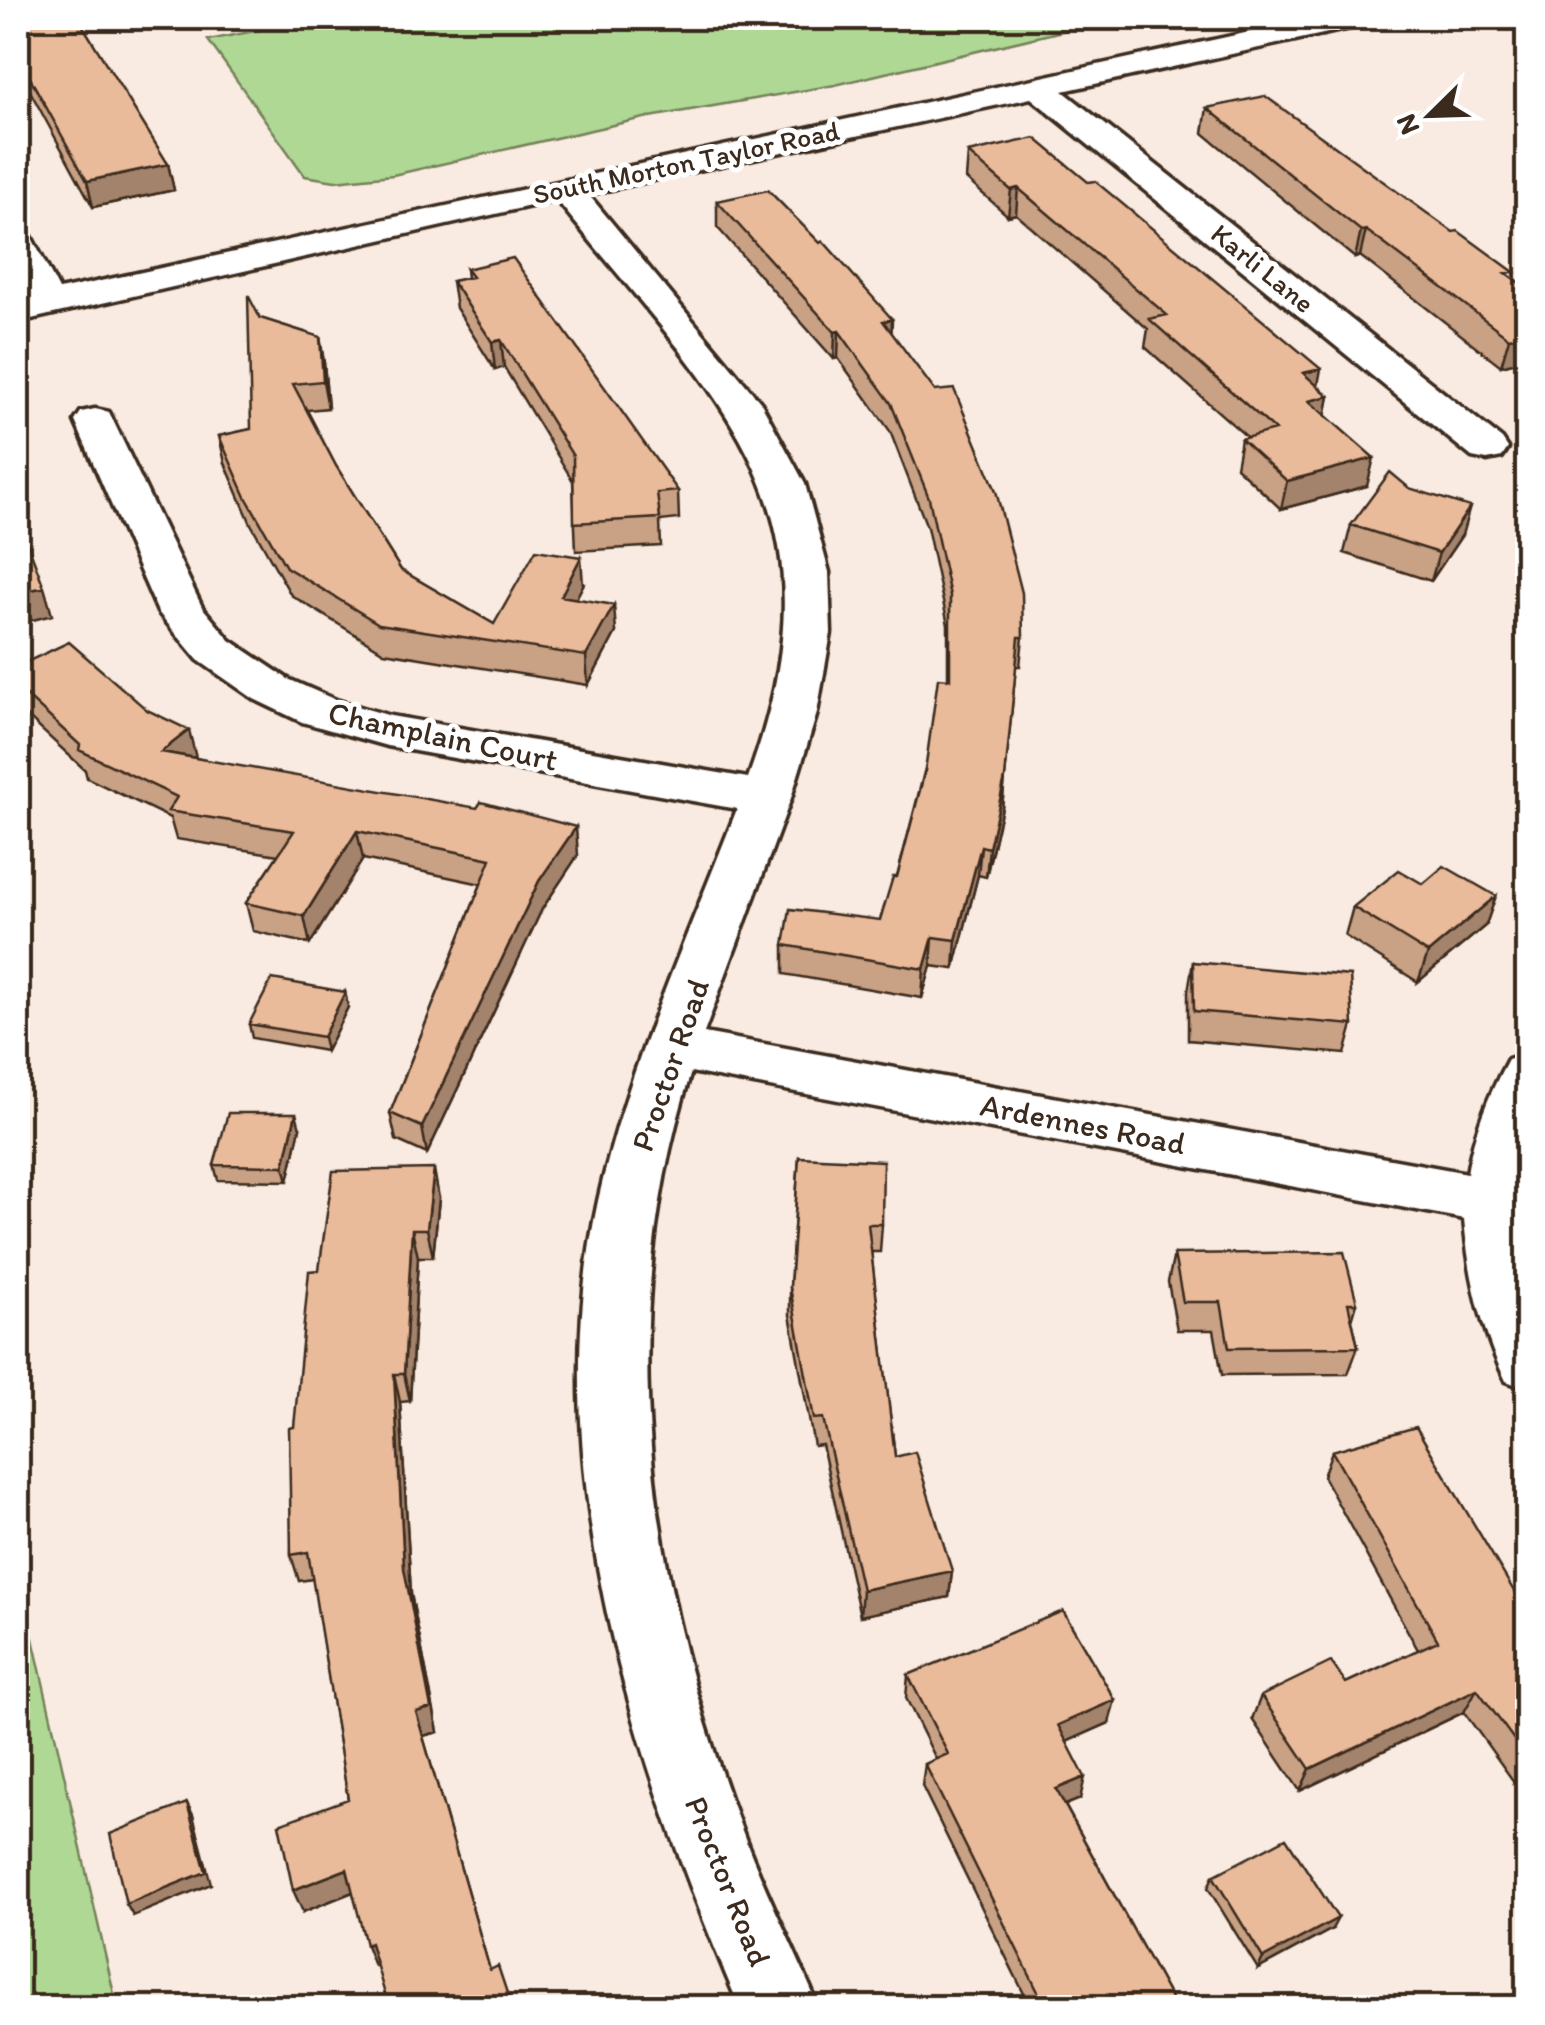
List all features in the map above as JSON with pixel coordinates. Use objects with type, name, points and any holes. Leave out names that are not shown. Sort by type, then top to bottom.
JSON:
[{"type":"street","name":"South Morton Taylor Road","points":[[32,308],[565,188],[1355,18]]},
{"type":"street","name":"Karli Lane","points":[[1039,88],[1487,448]]},
{"type":"street","name":"Proctor Road","points":[[565,188],[740,403],[764,438],[798,521],[806,560],[809,630],[798,706],[642,1137],[620,1256],[614,1336],[617,1451],[627,1543],[646,1640],[709,1842],[780,2008]]},
{"type":"street","points":[[18,244],[32,308]]},
{"type":"street","name":"Champlain Court","points":[[95,421],[180,612],[214,650],[270,689],[319,710],[387,731],[766,798]]},
{"type":"street","name":"Ardennes Road","points":[[673,1048],[1492,1201]]},
{"type":"street","points":[[1528,1074],[1504,1128],[1492,1201],[1494,1245],[1507,1312],[1528,1362]]},
{"type":"green space","points":[[323,18],[1117,18],[835,85],[644,118],[393,175],[335,181],[305,176],[208,40]]},
{"type":"green space","points":[[18,1573],[117,2007],[18,2007]]},
{"type":"building","points":[[18,18],[78,18],[168,164],[87,181],[18,56]]},
{"type":"building","points":[[1265,96],[1514,272],[1506,273],[1528,289],[1528,334],[1509,338],[1366,230],[1361,231],[1207,108]]},
{"type":"building","points":[[1035,138],[1088,182],[1095,181],[1321,369],[1303,373],[1329,396],[1309,401],[1374,458],[1287,481],[1241,439],[1275,430],[1149,319],[1167,315],[1018,188],[1011,190],[968,153]]},
{"type":"building","points":[[768,190],[820,243],[823,241],[892,319],[883,321],[935,391],[954,389],[996,491],[1022,593],[1023,637],[1019,637],[1005,778],[989,848],[981,846],[956,940],[933,937],[924,969],[784,945],[790,909],[880,920],[893,877],[897,877],[925,771],[938,678],[950,679],[950,596],[929,498],[891,403],[839,331],[835,332],[717,201]]},
{"type":"building","points":[[513,258],[678,491],[657,493],[660,518],[574,523],[573,456],[501,340],[492,342],[452,281],[472,277],[466,269]]},
{"type":"building","points":[[248,295],[260,318],[320,337],[323,381],[293,384],[336,466],[401,570],[494,624],[536,550],[581,557],[561,596],[614,605],[586,656],[379,624],[286,567],[246,497],[219,436],[251,429]]},
{"type":"building","points":[[1390,472],[1409,488],[1470,507],[1439,553],[1351,525]]},
{"type":"building","points":[[18,518],[44,587],[18,593]]},
{"type":"building","points":[[69,642],[147,710],[189,730],[161,752],[477,808],[481,802],[576,827],[539,881],[422,1127],[390,1113],[491,859],[357,831],[304,916],[246,903],[294,831],[168,811],[177,797],[79,750],[80,745],[18,688],[18,666]]},
{"type":"building","points":[[1444,866],[1496,896],[1428,953],[1353,907],[1399,870],[1423,884]]},
{"type":"building","points":[[1193,962],[1350,976],[1353,1025],[1194,1011]]},
{"type":"building","points":[[272,979],[345,992],[323,1037],[249,1024]]},
{"type":"building","points":[[228,1113],[296,1113],[284,1166],[214,1165]]},
{"type":"building","points":[[799,1157],[883,1161],[882,1224],[868,1224],[895,1457],[915,1452],[952,1571],[862,1590],[823,1418],[814,1419],[790,1287]]},
{"type":"building","points":[[434,1169],[427,1229],[412,1229],[404,1374],[394,1374],[404,1568],[431,1708],[416,1712],[490,1970],[498,1966],[512,2008],[389,2008],[370,1943],[366,1945],[347,1869],[293,1890],[279,1824],[348,1799],[308,1552],[291,1555],[289,1428],[294,1427],[309,1271],[319,1270],[333,1171]]},
{"type":"building","points":[[1344,1252],[1357,1303],[1348,1303],[1358,1347],[1229,1348],[1221,1302],[1183,1302],[1174,1254]]},
{"type":"building","points":[[1416,1427],[1521,1603],[1528,1600],[1528,1759],[1477,1689],[1310,1769],[1261,1696],[1331,1662],[1346,1683],[1438,1641],[1332,1451]]},
{"type":"building","points":[[1063,1611],[1115,1700],[1058,1725],[1085,1777],[1056,1789],[1176,2008],[1046,2008],[925,1764],[948,1754],[908,1675]]},
{"type":"building","points":[[187,1803],[206,1872],[126,1904],[110,1834]]},
{"type":"building","points":[[1286,1838],[1338,1918],[1263,1958],[1213,1876]]}]
